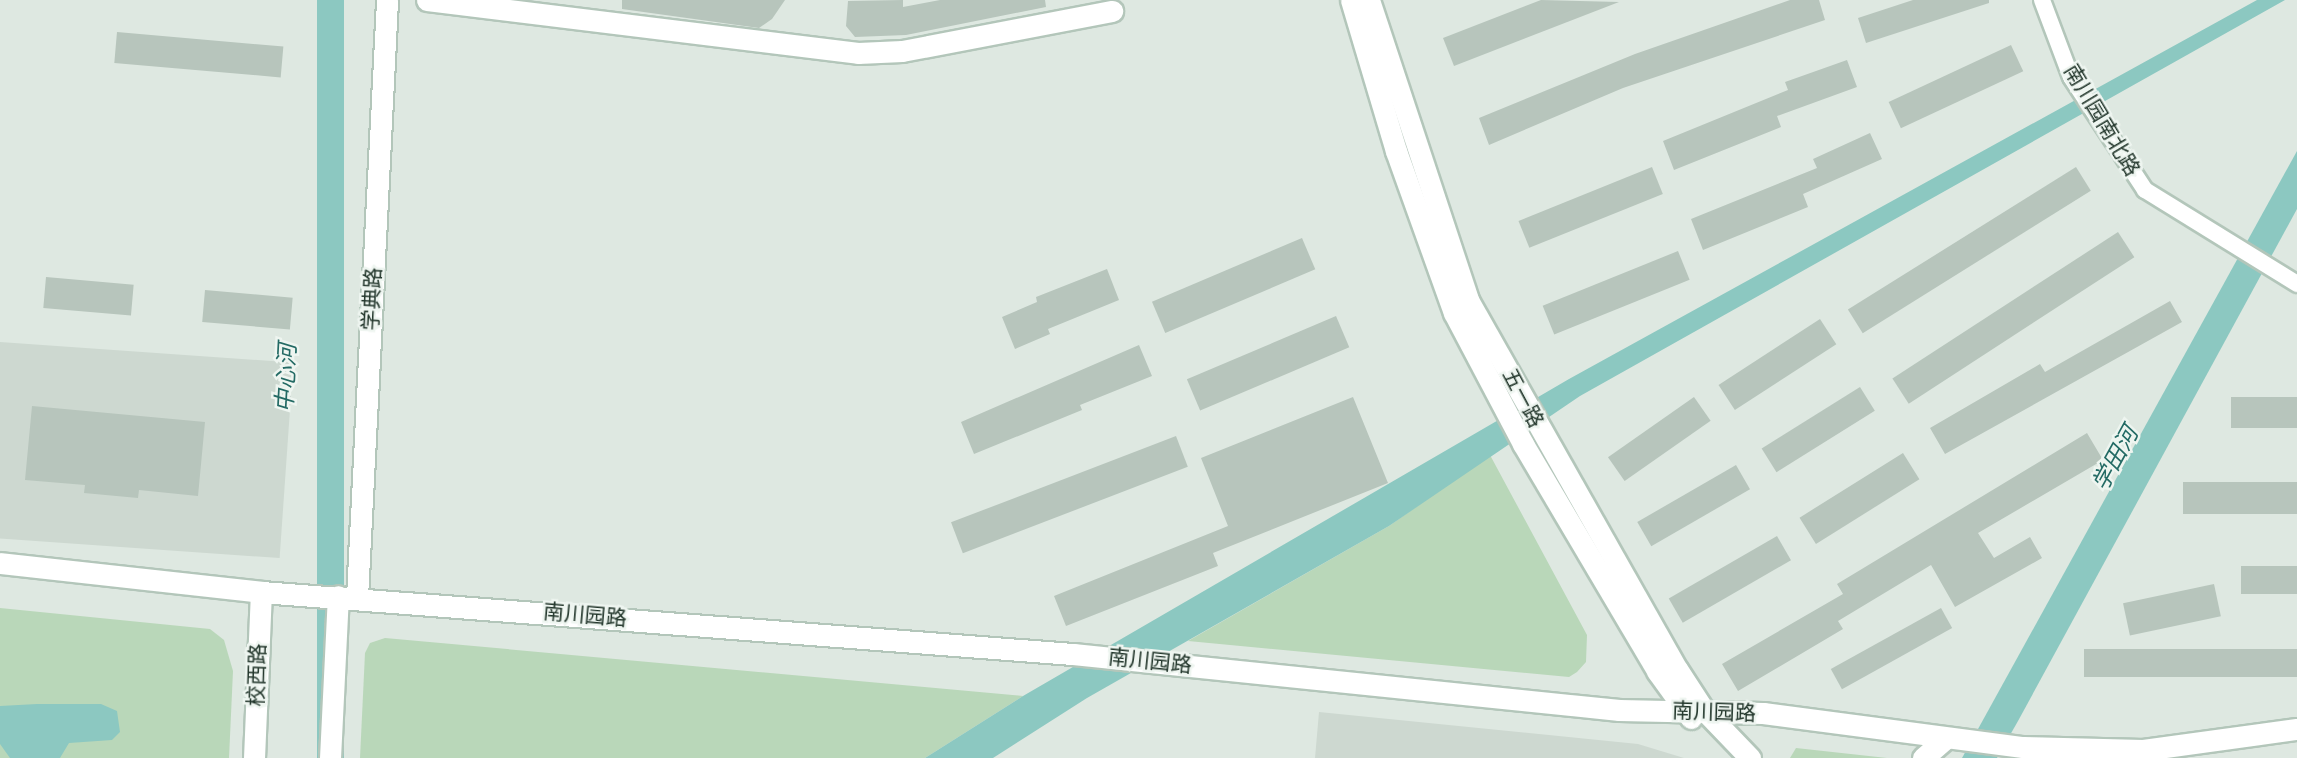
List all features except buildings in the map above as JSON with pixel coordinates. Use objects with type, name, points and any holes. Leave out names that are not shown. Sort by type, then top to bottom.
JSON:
[{"type":"street","name":"学典路","points":[[342,596],[387,0]]},
{"type":"street","points":[[427,0],[858,53],[902,51],[1112,11]]},
{"type":"street","name":"五一路","points":[[1351,0],[1396,151],[1454,313],[1523,444],[1694,710],[1729,758]]},
{"type":"street","name":"五一路","points":[[1368,0],[1468,299],[1694,710],[1750,758]]},
{"type":"street","name":"南川园南北路","points":[[2042,0],[2071,77],[2145,190],[2297,284]]},
{"type":"street","name":"南川园路","points":[[0,563],[269,592],[1073,654],[1619,710],[1694,710],[1811,719],[2023,747],[2143,750],[2297,729]]},
{"type":"street","name":"校西路","points":[[254,758],[269,592]]},
{"type":"street","points":[[330,758],[342,596]]},
{"type":"street","points":[[1923,758],[1955,740]]},
{"type":"shaded area","points":[[0,342],[293,363],[280,558],[0,538]]},
{"type":"shaded area","points":[[1319,712],[1638,744],[1684,758],[1315,758]]},
{"type":"green space","points":[[1490,455],[1587,635],[1586,662],[1569,677],[1188,641],[1389,526]]},
{"type":"green space","points":[[0,608],[210,629],[224,640],[233,671],[229,758],[0,758]]},
{"type":"green space","points":[[385,638],[1023,696],[925,758],[360,758],[365,653],[370,643]]},
{"type":"green space","points":[[1796,748],[1887,758],[1790,758]]},
{"type":"water","points":[[317,0],[344,0],[344,758],[317,758]]},
{"type":"water","points":[[2257,0],[2285,0],[1580,396],[1389,526],[1087,698],[993,758],[925,758],[1023,696],[1569,379]]},
{"type":"water","points":[[2297,151],[2297,209],[2018,721],[1997,758],[1962,758]]},
{"type":"water","points":[[101,704],[117,711],[120,732],[112,740],[69,743],[60,758],[10,758],[0,744],[0,706]]},
{"type":"water label","name":"中心河","points":[[287,378]]},
{"type":"water label","name":"学田河","points":[[2116,459]]}]
